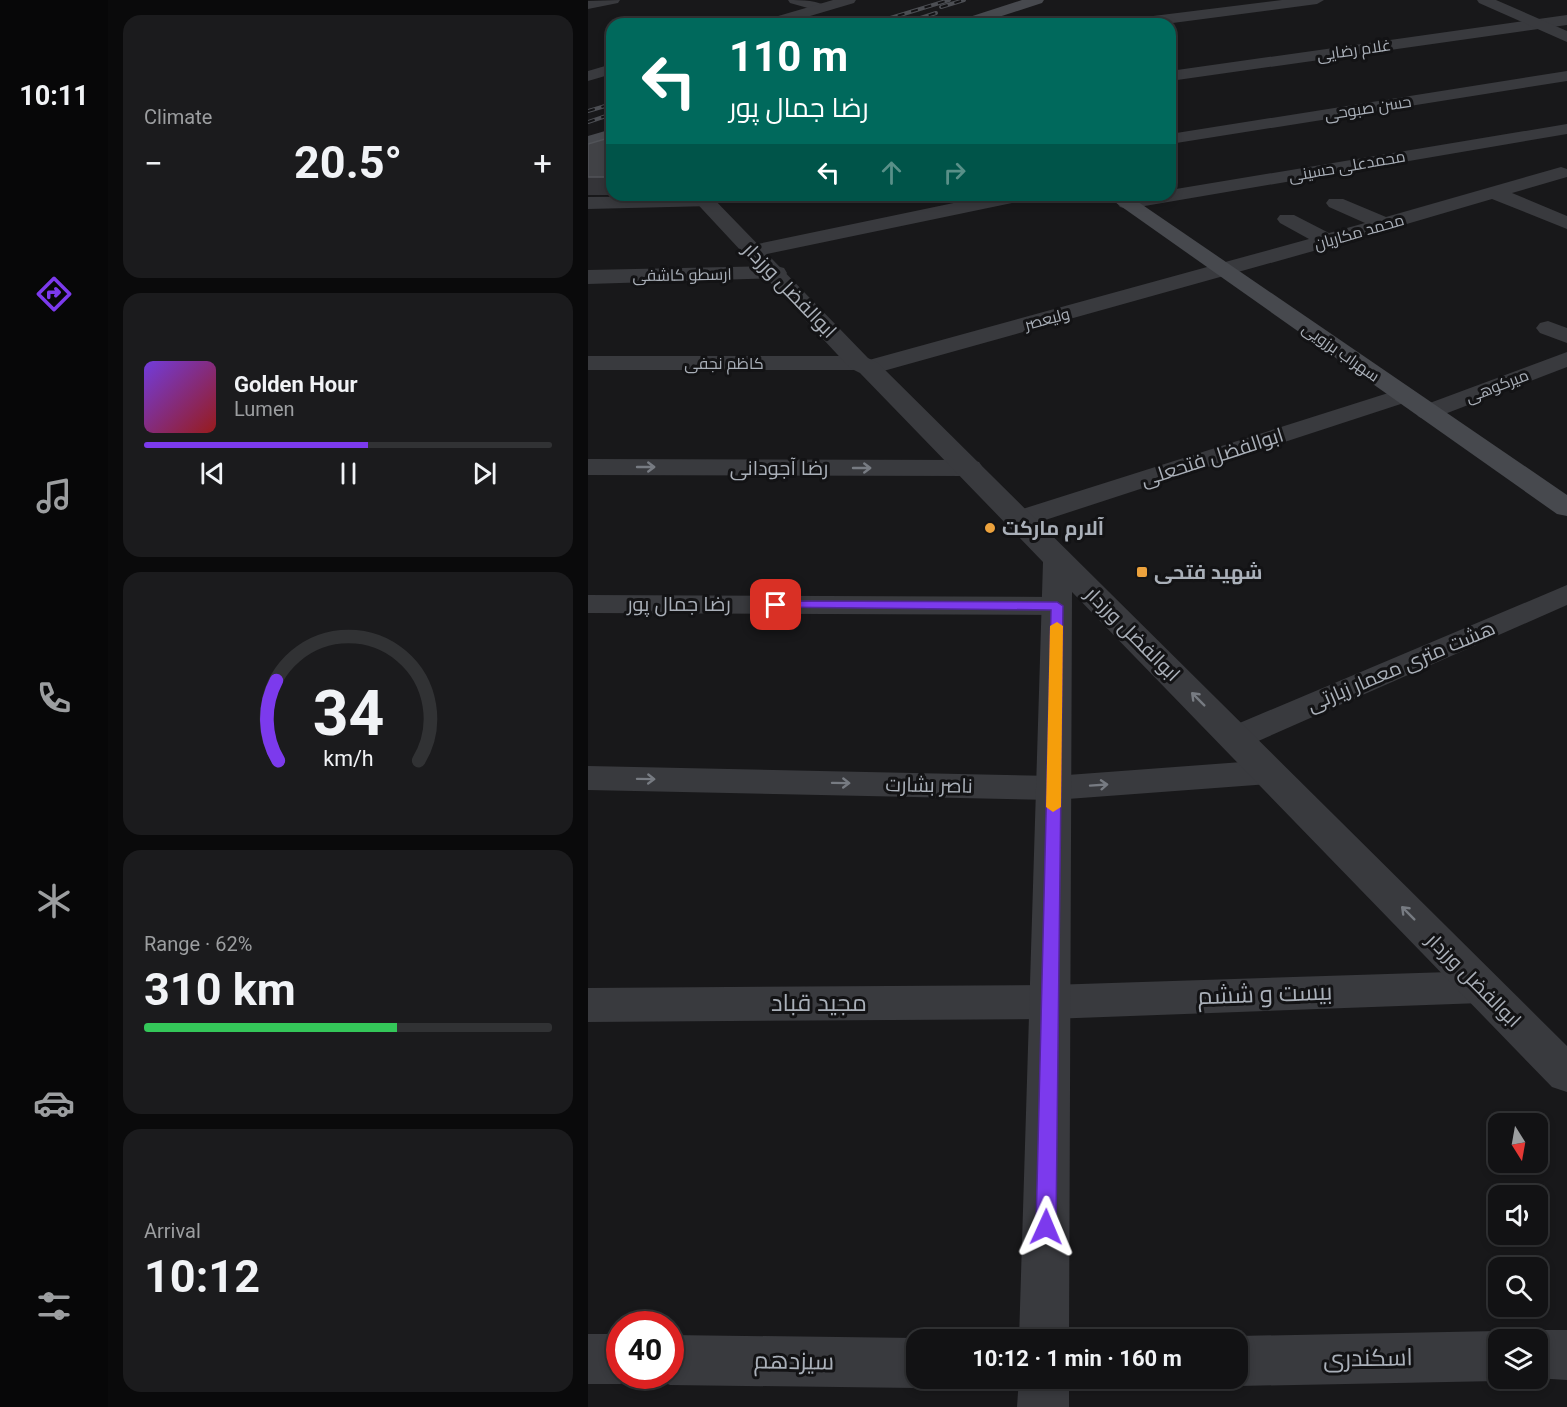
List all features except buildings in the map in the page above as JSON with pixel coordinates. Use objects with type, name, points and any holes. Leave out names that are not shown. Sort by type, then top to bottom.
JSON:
[{"type":"main road","points":[[968,18],[1023,0]]},
{"type":"main road","points":[[981,18],[1037,0]]},
{"type":"main road","points":[[588,142],[606,136]]},
{"type":"main road","points":[[588,151],[606,149]]},
{"type":"main road","name":"سهراب برزویی","points":[[1124,201],[1565,504]]},
{"type":"street","points":[[588,6],[614,0]]},
{"type":"street","points":[[795,0],[822,8]]},
{"type":"street","points":[[787,18],[849,0]]},
{"type":"street","points":[[1176,18],[1317,0]]},
{"type":"street","points":[[1484,0],[1567,37]]},
{"type":"street","name":"غلام رضایی","points":[[1176,75],[1567,20]]},
{"type":"street","points":[[1302,58],[1326,70]]},
{"type":"street","points":[[588,76],[606,71]]},
{"type":"street","name":"حسن صبوحی","points":[[1176,138],[1567,76]]},
{"type":"street","name":"محمدعلی حسینی","points":[[1176,191],[1562,133]]},
{"type":"street","name":"محمد مکاریان","points":[[1224,270],[1561,173]]},
{"type":"street","points":[[1495,193],[1567,223]]},
{"type":"street","points":[[1366,196],[1412,217]]},
{"type":"street","points":[[588,202],[616,201]]},
{"type":"street","name":"ابوالفضل ورزدار","points":[[704,201],[1481,987],[1561,1059]]},
{"type":"street","points":[[753,251],[992,201]]},
{"type":"street","points":[[1336,203],[1385,224]]},
{"type":"street","points":[[1287,219],[1328,241]]},
{"type":"street","name":"ولیعصر","points":[[864,365],[1224,270]]},
{"type":"street","name":"ارسطو کاشفی","points":[[588,277],[776,273]]},
{"type":"street","name":"میرکوهی","points":[[1428,412],[1567,359]]},
{"type":"street","name":"کاظم نجفی","points":[[588,363],[864,365]]},
{"type":"street","name":"ابوالفضل فتحعلی","points":[[1020,519],[1404,395]]},
{"type":"street","name":"رضا آجودانی","points":[[588,467],[970,468]]},
{"type":"street","points":[[1044,1329],[1058,557]]},
{"type":"street","name":"هشت متری معمار زیارتی","points":[[1235,738],[1567,594]]},
{"type":"street","name":"رضا جمال پور","points":[[588,604],[1057,606]]},
{"type":"street","name":"ناصر بشارت","points":[[588,778],[1054,788],[1269,772]]},
{"type":"street","name":"بیست و ششم","points":[[1050,1002],[1481,987]]},
{"type":"street","name":"مجید قباد","points":[[588,1005],[1050,1002]]},
{"type":"street","points":[[1548,1355],[1567,1355]]},
{"type":"street","name":"اسکندری","points":[[1248,1361],[1488,1356]]},
{"type":"street","points":[[588,1359],[606,1359]]},
{"type":"street","name":"سیزدهم","points":[[684,1360],[906,1363]]},
{"type":"street","points":[[1043,1407],[1044,1389]]},
{"type":"railway","points":[[890,18],[949,0]]},
{"type":"railway","points":[[941,7],[964,0]]},
{"type":"railway","points":[[921,18],[936,13]]},
{"type":"railway","points":[[588,111],[606,106]]},
{"type":"railway","points":[[588,122],[606,116]]},
{"type":"slow traffic","points":[[1053,807],[1057,626]]},
{"type":"place","name":"آلارم مارکت","points":[[990,528]]},
{"type":"place","name":"شهید فتحی","points":[[1142,572]]},
{"type":"route","points":[[776,605],[1057,606],[1046,1227]]}]
